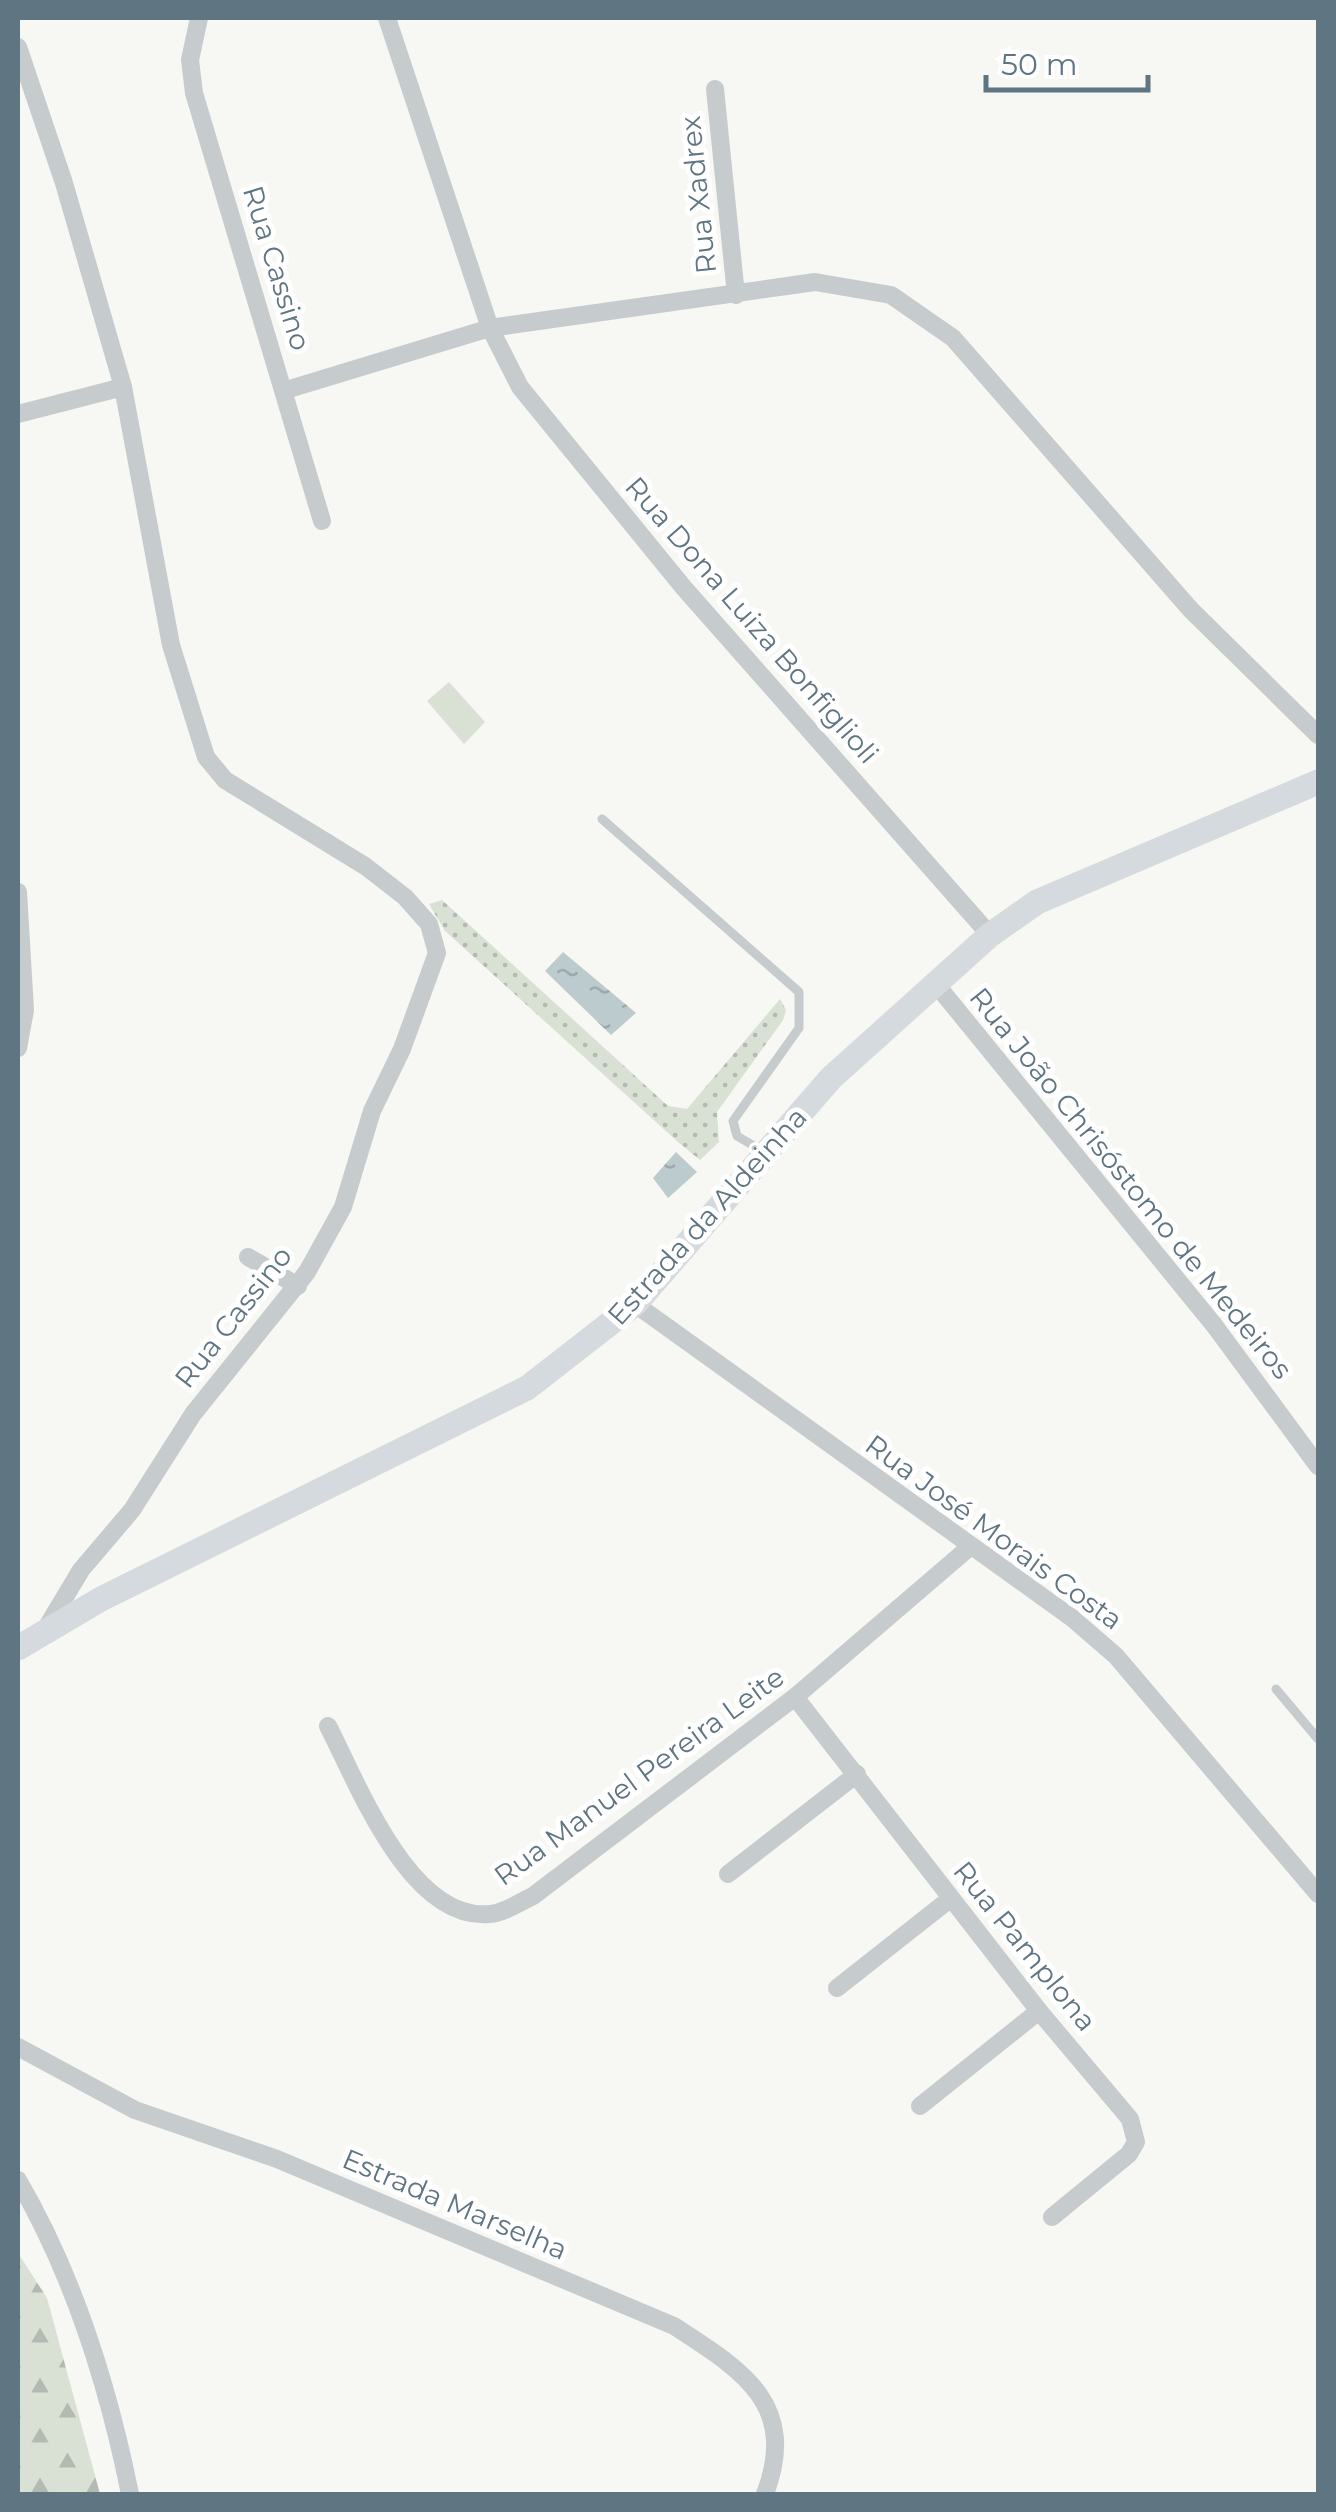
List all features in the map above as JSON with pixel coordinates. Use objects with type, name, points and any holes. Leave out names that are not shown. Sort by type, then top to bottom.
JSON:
[{"type":"street","name":"Rua Dona Luiza Bonfiglioli","points":[[387,18],[490,328],[520,387],[684,588],[990,935]]},
{"type":"street","name":"Rua Cassino","points":[[196,24],[194,94],[286,390],[322,521]]},
{"type":"street","name":"Rua Cassino","points":[[18,46],[64,182],[123,387],[171,646],[206,757],[225,780],[364,866],[405,897],[429,924],[437,953],[434,969],[372,1111],[342,1207],[298,1286],[193,1414],[132,1510],[81,1570],[44,1630]]},
{"type":"street","name":"Rua Xadrex","points":[[715,89],[736,295]]},
{"type":"street","points":[[286,390],[490,328],[816,282],[891,294],[952,338],[1191,610],[1318,735]]},
{"type":"street","points":[[18,414],[123,387]]},
{"type":"street","name":"Estrada da Aldeinha","points":[[18,1648],[44,1630],[526,1388],[635,1304],[831,1078],[990,935],[1036,902],[1318,782]]},
{"type":"street","points":[[18,892],[24,1010],[18,1048]]},
{"type":"street","name":"Rua João Chrisóstomo de Medeiros","points":[[935,983],[1214,1325],[1318,1466]]},
{"type":"street","points":[[248,1257],[298,1286]]},
{"type":"street","name":"Rua José Morais Costa","points":[[635,1304],[1072,1618],[1116,1656],[1318,1894]]},
{"type":"street","name":"Rua Manuel Pereira Leite","points":[[328,1726],[402,1863],[441,1900],[468,1913],[494,1914],[532,1896],[795,1697],[971,1546]]},
{"type":"street","name":"Rua Pamplona","points":[[795,1697],[950,1899],[1136,2130],[1129,2154],[1052,2217]]},
{"type":"street","points":[[728,1874],[856,1774]]},
{"type":"street","points":[[838,1988],[950,1899]]},
{"type":"street","points":[[920,2106],[1039,2011]]},
{"type":"street","name":"Estrada Marselha","points":[[18,2047],[136,2110],[277,2159],[674,2326],[730,2362],[765,2403],[776,2431],[777,2457],[765,2494]]},
{"type":"street","points":[[18,2180],[74,2296],[115,2420],[130,2494]]},
{"type":"lane","points":[[602,819],[799,992],[799,1028],[733,1121],[737,1136],[766,1154]]},
{"type":"lane","points":[[1276,1689],[1318,1739]]},
{"type":"green space","points":[[449,682],[485,722],[464,744],[427,701]]},
{"type":"green space","points":[[442,900],[668,1106],[687,1109],[780,999],[786,1010],[783,1020],[717,1112],[719,1142],[700,1160],[678,1142],[445,931],[429,904]]},
{"type":"green space","points":[[18,2253],[47,2298],[100,2494],[18,2494]]},
{"type":"water","points":[[563,952],[636,1013],[611,1035],[545,971]]},
{"type":"water","points":[[676,1152],[697,1172],[668,1198],[653,1178]]}]
